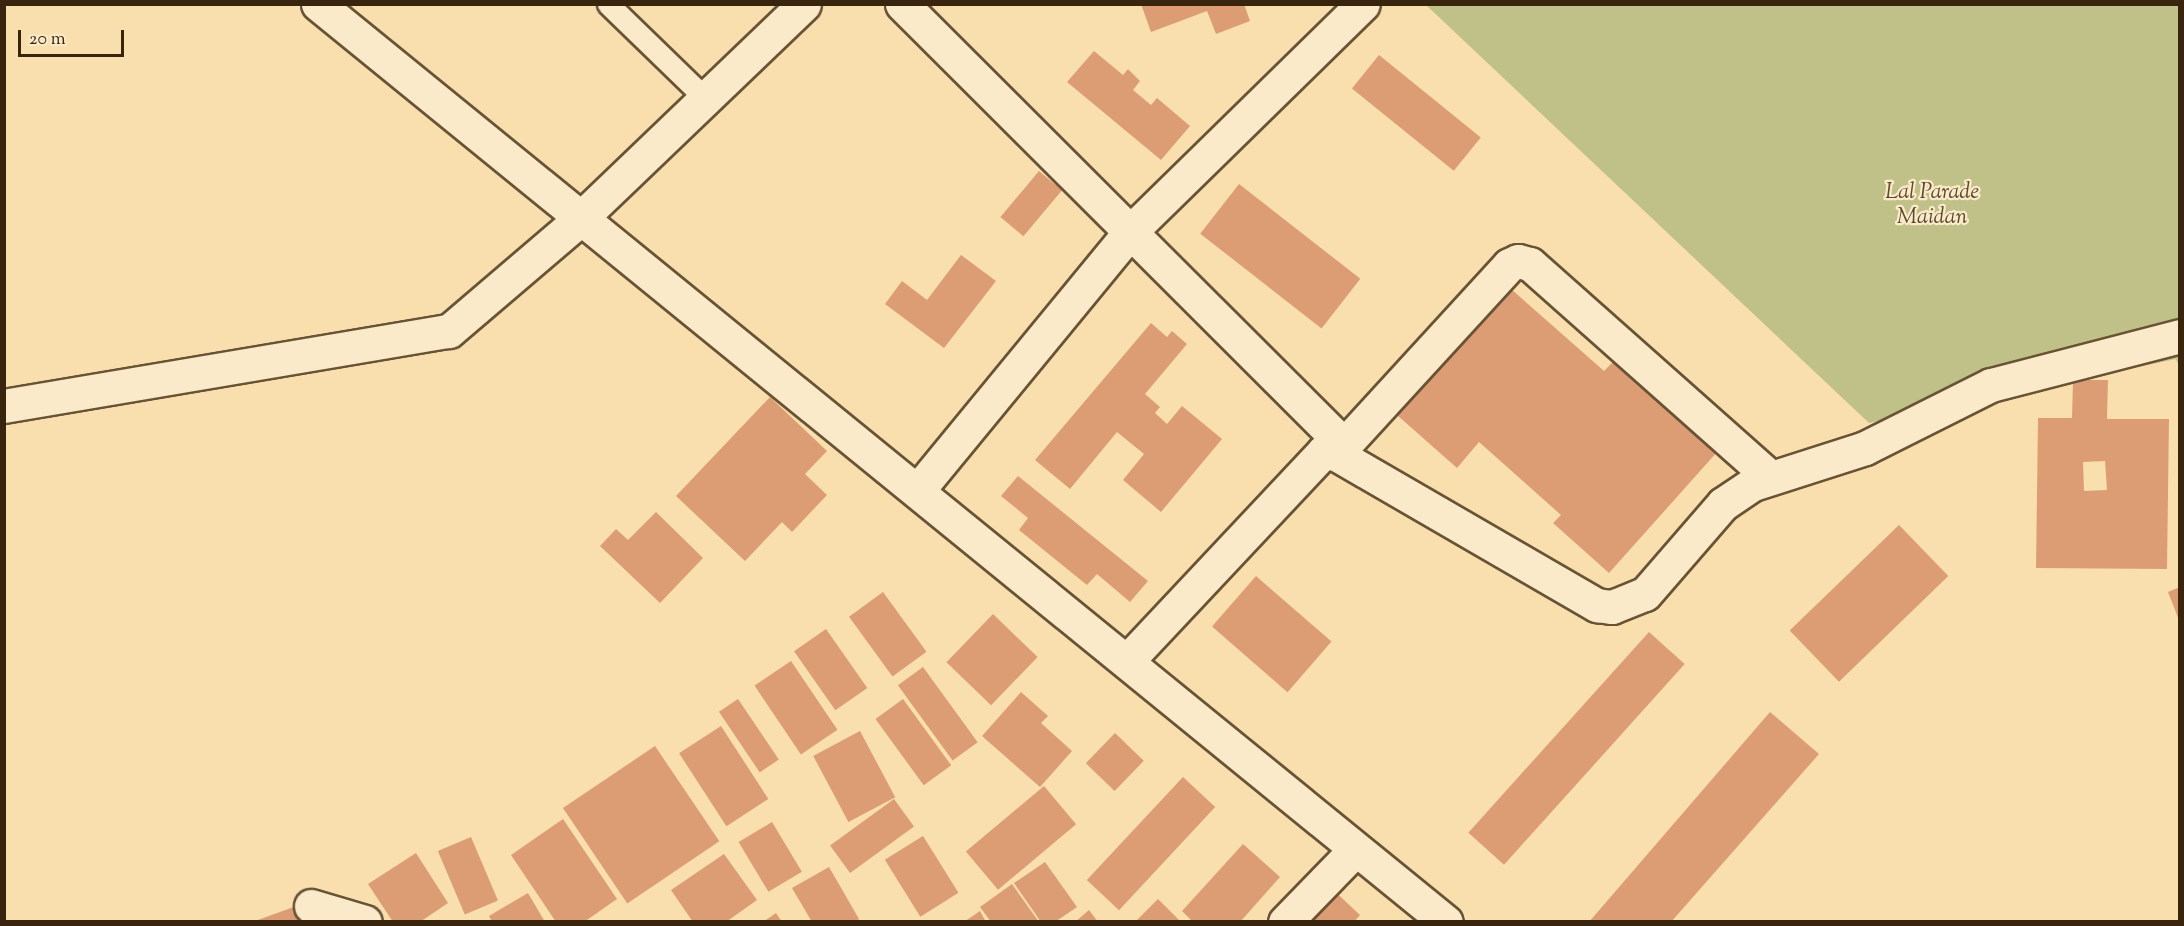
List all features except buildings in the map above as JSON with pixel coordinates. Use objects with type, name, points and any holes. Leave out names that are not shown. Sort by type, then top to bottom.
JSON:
[{"type":"street","points":[[318,4],[580,219],[918,490],[1355,850],[1446,921]]},
{"type":"street","points":[[4,406],[449,331],[580,219],[804,4]]},
{"type":"street","points":[[902,4],[1340,449],[1597,605],[1612,607],[1645,594],[1723,504],[1771,478],[1865,448],[1991,385],[2180,336]]},
{"type":"street","points":[[918,490],[1129,233],[1363,4]]},
{"type":"street","points":[[1126,661],[1311,460],[1323,452],[1340,449],[1509,264],[1518,261],[1530,264],[1771,478]]},
{"type":"street","points":[[1285,921],[1355,850]]},
{"type":"street","points":[[311,906],[365,921]]},
{"type":"lane","points":[[608,4],[706,99]]},
{"type":"green space","name":"Lal Parade Maidan","points":[[1426,5],[2179,5],[2179,366],[2176,359],[1869,423]]}]
